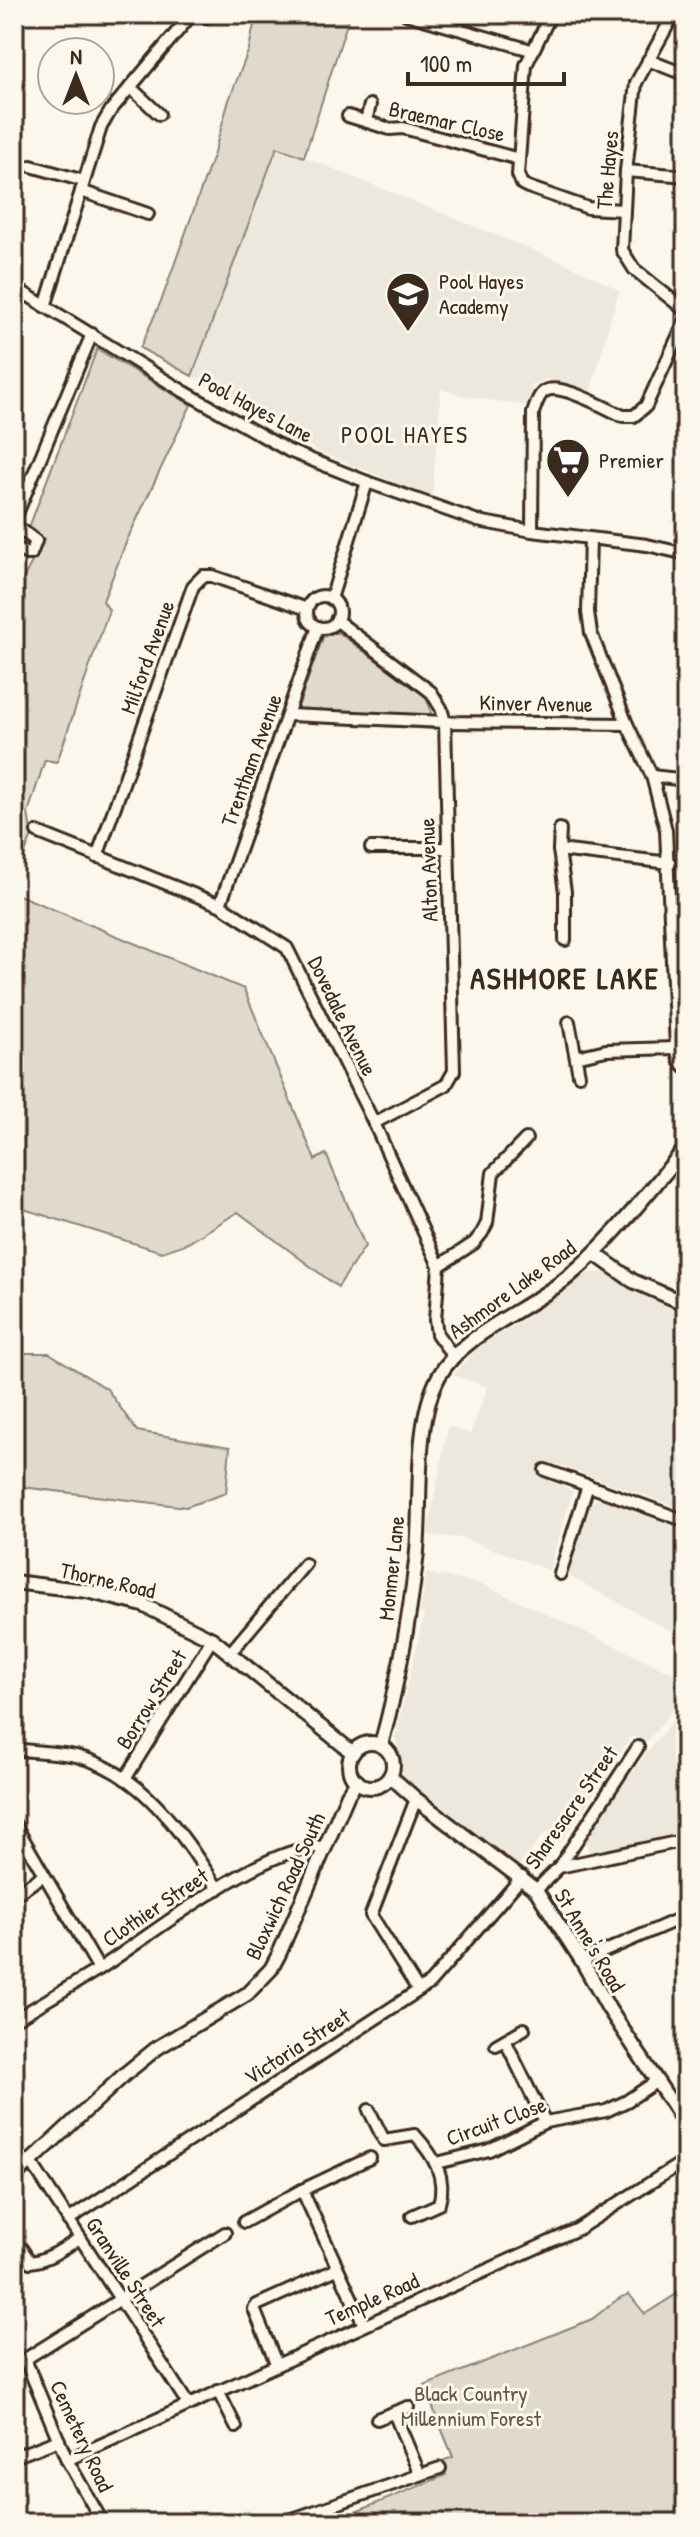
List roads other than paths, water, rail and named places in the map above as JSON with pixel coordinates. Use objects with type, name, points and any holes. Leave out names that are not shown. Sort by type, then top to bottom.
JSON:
[{"type":"street","points":[[14,20],[19,14]]},
{"type":"street","points":[[45,307],[101,127],[111,110],[192,14]]},
{"type":"street","points":[[406,14],[531,50]]},
{"type":"street","points":[[551,14],[526,65],[518,175],[522,184],[528,187],[588,208],[623,210]]},
{"type":"street","name":"The Hayes","points":[[674,14],[636,83],[626,171],[622,250],[634,269],[686,311]]},
{"type":"street","points":[[648,60],[686,75]]},
{"type":"street","points":[[130,87],[159,114]]},
{"type":"street","name":"Braemar Close","points":[[366,121],[370,105]]},
{"type":"street","name":"Braemar Close","points":[[348,116],[519,159]]},
{"type":"street","points":[[31,166],[148,214]]},
{"type":"street","points":[[626,171],[686,176]]},
{"type":"street","name":"Pool Hayes Lane","points":[[14,287],[183,391],[289,451],[367,482],[478,521],[647,545],[686,554]]},
{"type":"street","points":[[532,531],[533,413],[537,400],[545,391],[558,388],[623,416],[634,416],[646,406],[686,319]]},
{"type":"street","points":[[14,547],[31,554],[36,541],[14,521],[92,334]]},
{"type":"street","points":[[331,599],[367,482]]},
{"type":"street","points":[[590,539],[588,612],[591,633],[627,724],[652,776],[666,830],[670,863],[676,1048],[680,1062],[686,1068]]},
{"type":"street","name":"Milford Avenue","points":[[97,857],[193,586],[203,576],[212,576],[307,609]]},
{"type":"street","points":[[319,597],[331,599],[339,613],[331,626],[318,627],[310,622],[307,609],[312,600],[319,597]]},
{"type":"street","name":"Alton Avenue","points":[[336,620],[431,692],[445,722],[454,1071],[446,1085],[374,1123]]},
{"type":"street","name":"Trentham Avenue","points":[[220,905],[318,627]]},
{"type":"street","name":"Kinver Avenue","points":[[289,715],[445,722],[627,724]]},
{"type":"street","points":[[652,776],[686,780]]},
{"type":"street","points":[[560,829],[565,940]]},
{"type":"street","name":"Dovedale Avenue","points":[[37,832],[220,905],[287,948],[374,1123],[439,1266],[435,1320],[437,1334],[453,1356]]},
{"type":"street","points":[[371,848],[447,848]]},
{"type":"street","points":[[559,850],[670,863]]},
{"type":"street","points":[[569,1022],[579,1075]]},
{"type":"street","points":[[576,1057],[606,1050],[676,1048]]},
{"type":"street","points":[[439,1266],[474,1243],[482,1233],[487,1223],[493,1173],[526,1139]]},
{"type":"street","name":"Ashmore Lake Road","points":[[431,1394],[453,1356],[554,1288],[595,1254],[686,1148]]},
{"type":"street","points":[[595,1254],[633,1281],[686,1304]]},
{"type":"street","name":"Monmer Lane","points":[[381,1745],[416,1563],[419,1477],[431,1394]]},
{"type":"street","points":[[545,1470],[686,1521]]},
{"type":"street","points":[[560,1574],[588,1485]]},
{"type":"street","points":[[230,1653],[305,1564]]},
{"type":"street","name":"Thorne Road","points":[[14,1582],[87,1591],[143,1605],[212,1639],[353,1753]]},
{"type":"street","name":"Borrow Street","points":[[125,1779],[212,1639]]},
{"type":"street","points":[[363,1745],[381,1745],[392,1759],[390,1776],[376,1786],[363,1785],[350,1768],[353,1753],[363,1745]]},
{"type":"street","name":"Sharesacre Street","points":[[536,1890],[559,1867],[638,1747]]},
{"type":"street","points":[[14,1749],[76,1757],[125,1779],[165,1813],[218,1889]]},
{"type":"street","name":"St Anne's Road","points":[[390,1776],[536,1890],[609,2009],[686,2125]]},
{"type":"street","name":"Bloxwich Road South","points":[[14,2177],[157,2048],[260,1983],[279,1954],[348,1794],[357,1781]]},
{"type":"street","points":[[416,1799],[371,1915],[418,1990]]},
{"type":"street","points":[[14,1823],[99,1969]]},
{"type":"street","points":[[559,1867],[686,1840]]},
{"type":"street","name":"Clothier Street","points":[[14,2020],[260,1865],[294,1851],[326,1847]]},
{"type":"street","points":[[14,1895],[44,1875]]},
{"type":"street","name":"Victoria Street","points":[[68,2220],[430,1983],[522,1877]]},
{"type":"street","points":[[582,1961],[686,1916]]},
{"type":"street","points":[[524,2029],[500,2042],[545,2122]]},
{"type":"street","name":"Circuit Close","points":[[437,2163],[489,2150],[545,2122],[606,2111],[657,2081]]},
{"type":"street","points":[[673,2105],[686,2098]]},
{"type":"street","points":[[369,2110],[384,2140],[415,2135],[437,2163],[443,2189],[439,2204],[412,2216]]},
{"type":"street","points":[[244,2222],[370,2158]]},
{"type":"street","name":"Temple Road","points":[[67,2460],[578,2229],[686,2160]]},
{"type":"street","name":"Granville Street","points":[[31,2162],[188,2404]]},
{"type":"street","points":[[302,2190],[364,2325]]},
{"type":"street","points":[[120,2300],[225,2233]]},
{"type":"street","points":[[21,2248],[30,2262],[36,2261],[56,2254],[80,2238]]},
{"type":"street","points":[[276,2363],[254,2309],[337,2269]]},
{"type":"street","name":"Cemetery Road","points":[[103,2523],[67,2460],[27,2358],[120,2300]]},
{"type":"street","points":[[218,2391],[236,2427]]},
{"type":"street","points":[[377,2419],[408,2407]]},
{"type":"street","points":[[394,2413],[420,2475]]},
{"type":"street","points":[[14,2457],[59,2440]]},
{"type":"street","points":[[281,2523],[440,2468]]},
{"type":"place","name":"Pool Hayes Academy","points":[[408,333]]},
{"type":"place","name":"Premier","points":[[568,499]]},
{"type":"district","name":"POOL HAYES","points":[[405,434]]},
{"type":"district","name":"ASHMORE LAKE","points":[[565,978]]},
{"type":"park label","name":"Black Country Millennium Forest","points":[[471,2406]]}]
